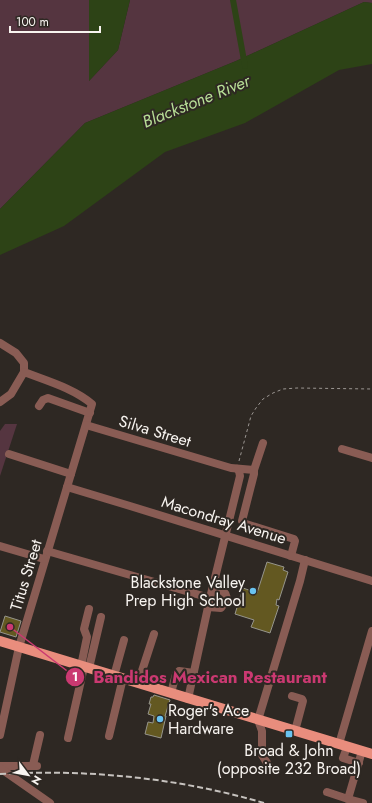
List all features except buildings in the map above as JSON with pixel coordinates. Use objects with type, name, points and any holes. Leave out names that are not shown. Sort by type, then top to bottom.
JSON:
[{"type":"main road","points":[[0,641],[372,754]]},
{"type":"street","points":[[0,343],[16,353],[24,363],[24,372],[11,394],[0,402]]},
{"type":"street","points":[[24,372],[73,391],[92,404],[86,424]]},
{"type":"street","points":[[39,406],[43,400],[48,398],[90,413]]},
{"type":"street","name":"Silva Street","points":[[86,424],[237,469],[254,470]]},
{"type":"street","name":"Titus Street","points":[[0,735],[19,647],[86,424]]},
{"type":"street","points":[[262,443],[242,521],[243,523],[294,539],[295,541],[290,556]]},
{"type":"street","points":[[342,449],[372,458]]},
{"type":"street","points":[[9,454],[71,474]]},
{"type":"street","points":[[188,699],[210,598],[240,476],[237,469]]},
{"type":"street","name":"Macondray Avenue","points":[[67,488],[372,581]]},
{"type":"street","points":[[0,546],[46,555],[210,598]]},
{"type":"street","points":[[269,766],[262,755],[262,731],[258,720],[305,560]]},
{"type":"street","points":[[208,607],[221,608],[226,597],[224,590],[213,587]]},
{"type":"street","points":[[85,667],[87,637],[84,629],[90,609]]},
{"type":"street","points":[[68,738],[85,667],[101,617]]},
{"type":"street","points":[[358,762],[344,758],[343,745],[372,631]]},
{"type":"street","points":[[138,683],[154,634]]},
{"type":"street","points":[[109,736],[124,640]]},
{"type":"street","points":[[171,693],[178,671],[194,673]]},
{"type":"street","points":[[292,696],[302,699],[303,702],[295,731]]},
{"type":"street","points":[[0,767],[35,765],[40,735]]},
{"type":"street","points":[[348,799],[362,751]]},
{"type":"street","points":[[0,767],[50,803]]},
{"type":"street","points":[[327,792],[363,803]]},
{"type":"path","points":[[237,469],[251,416],[263,399],[273,393],[282,389],[297,388],[372,389]]},
{"type":"shaded area","points":[[0,0],[89,0],[89,81],[118,50],[130,0],[372,0],[372,3],[364,2],[236,61],[85,123],[0,209]]},
{"type":"shaded area","points":[[5,424],[17,424],[0,476],[0,431]]},
{"type":"water","points":[[89,0],[130,0],[118,50],[89,81]]},
{"type":"water","name":"Blackstone River","points":[[364,2],[372,3],[372,64],[339,70],[245,123],[165,152],[64,226],[0,255],[0,209],[85,123],[236,61]]},
{"type":"waterway","name":"Blackstone River","points":[[233,0],[245,66]]},
{"type":"railway","points":[[0,774],[67,773],[134,777],[199,787],[264,803]]},
{"type":"place","name":"Blackstone Valley Prep High School","points":[[253,591]]},
{"type":"place","name":"Bandidos Mexican Restaurant","points":[[10,627]]},
{"type":"place","name":"Roger's Ace Hardware","points":[[160,719]]},
{"type":"place","name":"Broad & John (opposite 232 Broad)","points":[[289,734]]}]
